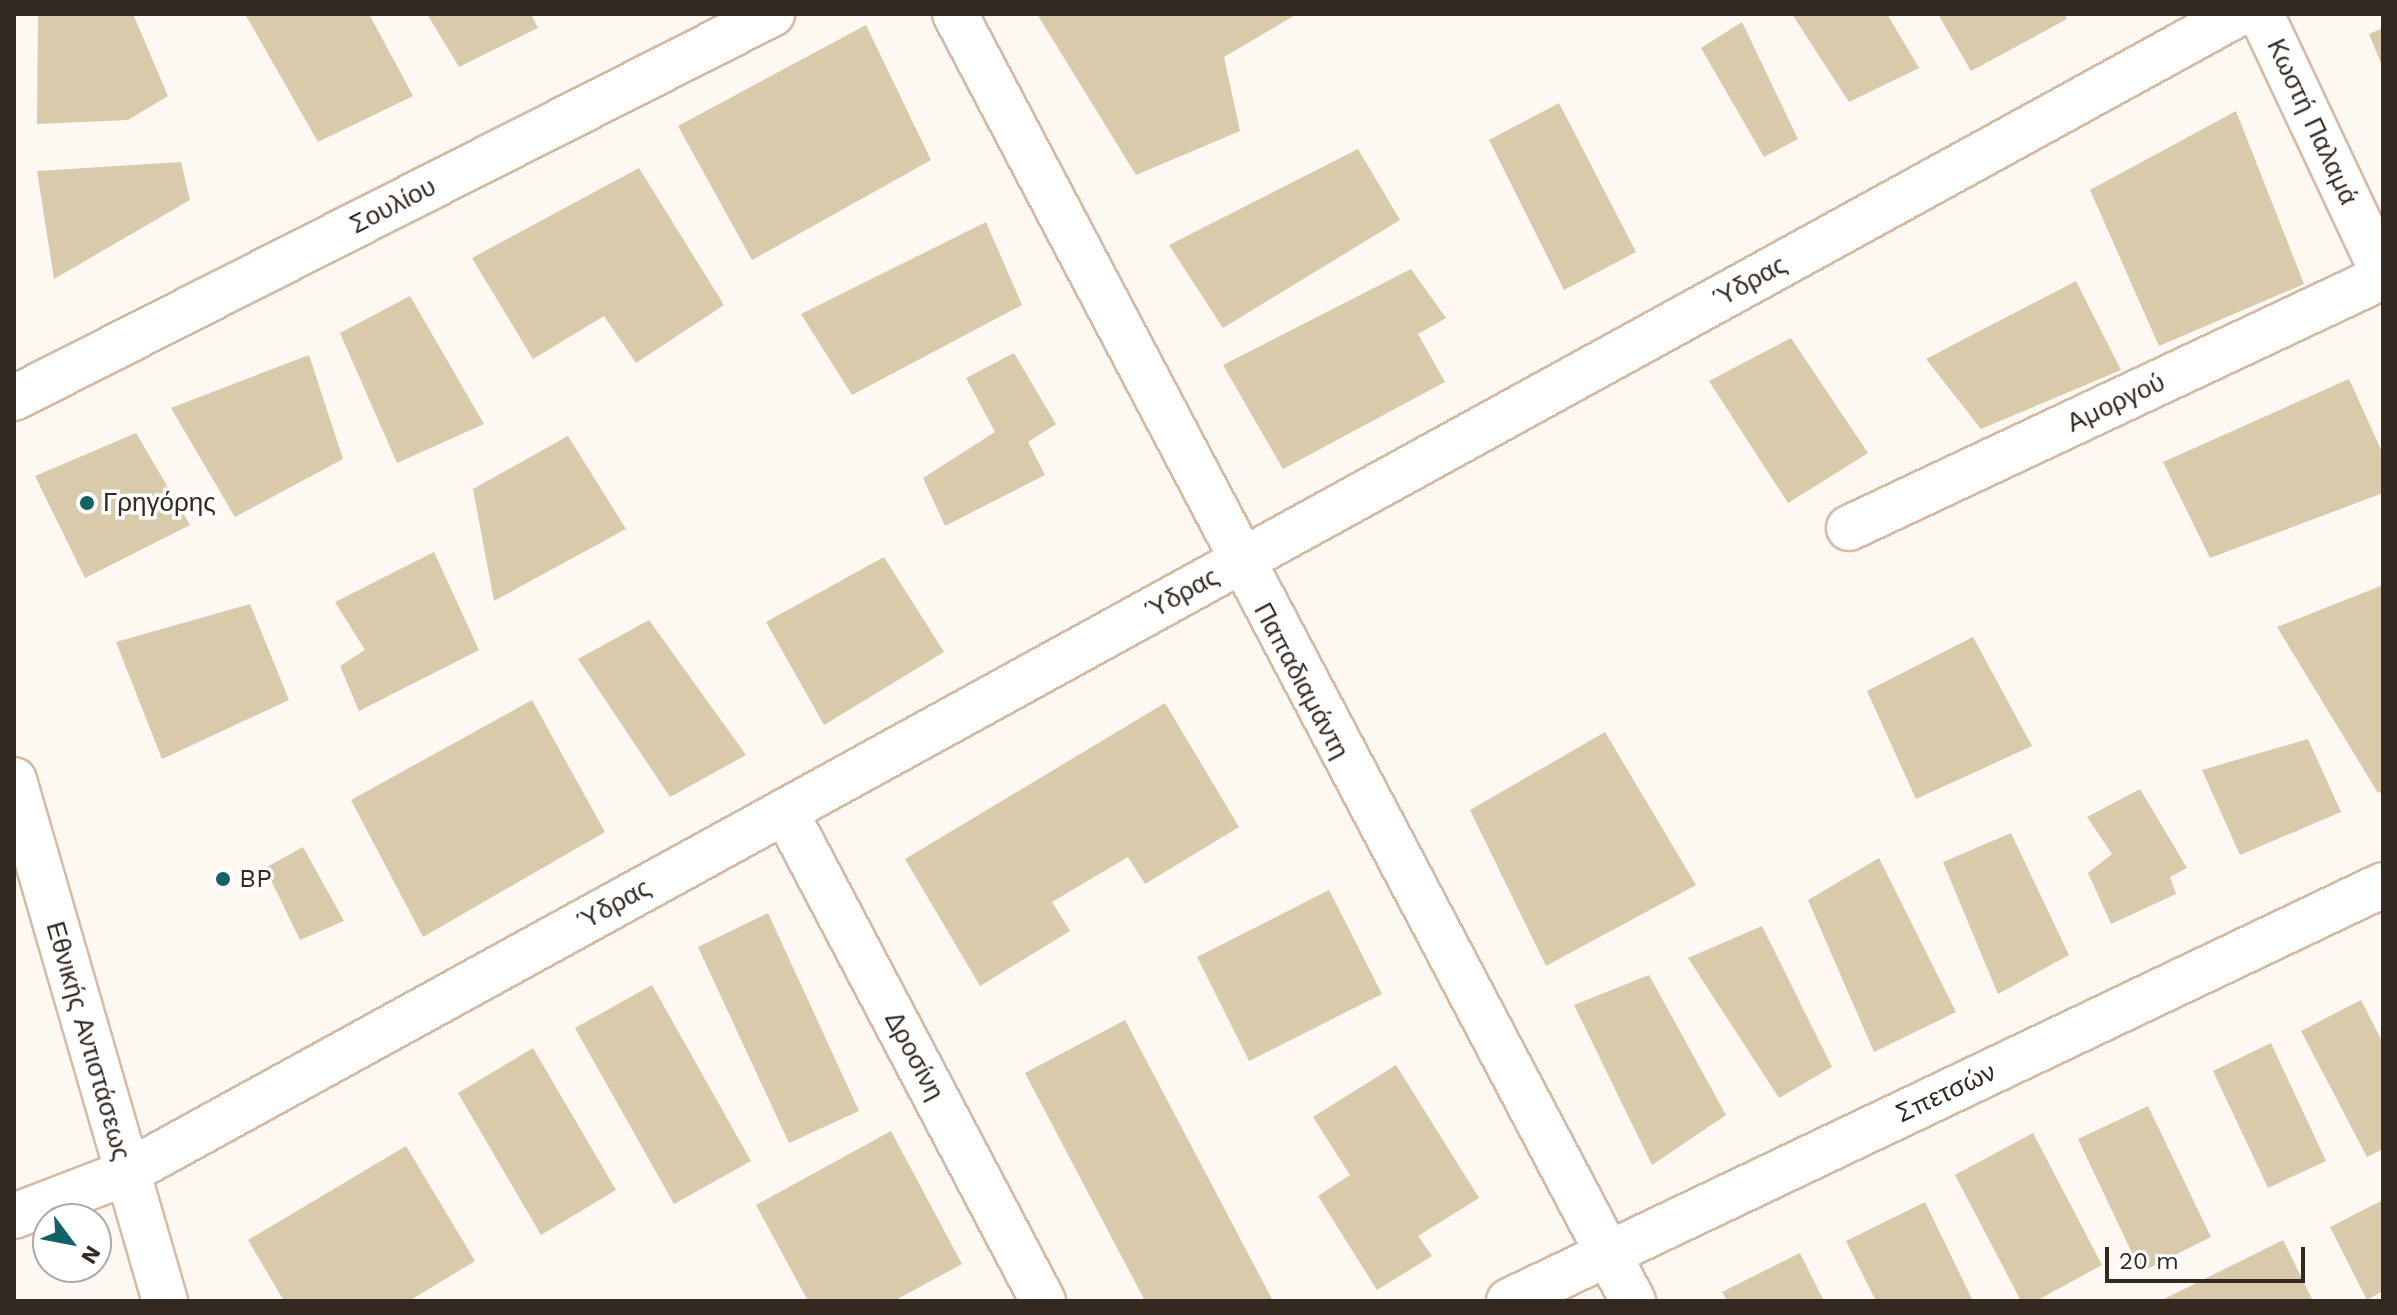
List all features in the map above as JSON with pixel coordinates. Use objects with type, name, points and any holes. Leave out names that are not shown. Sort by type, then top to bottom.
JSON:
[{"type":"street","name":"Σουλίου","points":[[14,398],[772,14]]},
{"type":"street","name":"Παπαδιαμάντη","points":[[955,14],[1238,563],[1633,1301]]},
{"type":"street","name":"Ύδρας","points":[[14,1216],[126,1173],[2238,14]]},
{"type":"street","name":"Κωστή Παλαμά","points":[[2261,14],[2383,275]]},
{"type":"street","name":"Αμοργού","points":[[1849,528],[2383,275]]},
{"type":"street","name":"Εθνικής Αντιστάσεως","points":[[14,780],[165,1301]]},
{"type":"street","name":"Δροσίνη","points":[[785,811],[1043,1301]]},
{"type":"street","name":"Σπετσών","points":[[1509,1301],[2383,885]]},
{"type":"building","points":[[38,14],[133,14],[168,96],[128,120],[37,124]]},
{"type":"building","points":[[245,14],[369,14],[413,96],[318,142]]},
{"type":"building","points":[[427,14],[531,14],[538,28],[459,67]]},
{"type":"building","points":[[1037,14],[1297,14],[1224,57],[1240,131],[1136,175]]},
{"type":"building","points":[[1792,14],[1887,14],[1919,68],[1849,102]]},
{"type":"building","points":[[1938,14],[2064,14],[2067,19],[1971,71]]},
{"type":"building","points":[[1742,22],[1798,139],[1764,157],[1701,48]]},
{"type":"building","points":[[866,25],[931,160],[752,260],[678,126]]},
{"type":"building","points":[[2383,28],[2383,68],[2369,34]]},
{"type":"building","points":[[1559,103],[1636,252],[1564,290],[1489,140]]},
{"type":"building","points":[[2236,111],[2304,284],[2159,346],[2090,190]]},
{"type":"building","points":[[1358,149],[1400,220],[1223,328],[1169,245]]},
{"type":"building","points":[[181,162],[190,200],[54,279],[37,171]]},
{"type":"building","points":[[639,168],[724,305],[636,363],[604,316],[533,359],[472,258]]},
{"type":"building","points":[[986,222],[1022,305],[852,395],[801,314]]},
{"type":"building","points":[[1411,269],[1446,318],[1418,334],[1445,382],[1283,469],[1223,365]]},
{"type":"building","points":[[2076,281],[2121,370],[1981,429],[1926,359]]},
{"type":"building","points":[[410,296],[484,424],[397,463],[340,333]]},
{"type":"building","points":[[1791,338],[1868,453],[1788,503],[1709,381]]},
{"type":"building","points":[[1014,353],[1056,424],[1028,442],[1045,475],[945,526],[923,478],[995,432],[966,378]]},
{"type":"building","points":[[309,355],[343,459],[235,517],[171,408]]},
{"type":"building","points":[[2349,379],[2383,454],[2383,493],[2210,558],[2163,462]]},
{"type":"building","points":[[136,433],[190,525],[85,578],[35,476]]},
{"type":"building","points":[[568,436],[626,529],[494,601],[473,489]]},
{"type":"building","points":[[434,552],[479,650],[359,711],[340,666],[365,650],[335,602]]},
{"type":"building","points":[[884,557],[944,652],[824,725],[766,622]]},
{"type":"building","points":[[2383,585],[2383,791],[2378,793],[2277,627]]},
{"type":"building","points":[[250,604],[289,700],[162,759],[116,642]]},
{"type":"building","points":[[649,620],[746,755],[670,797],[578,659]]},
{"type":"building","points":[[1973,637],[2032,746],[1916,799],[1867,691]]},
{"type":"building","points":[[532,700],[605,832],[423,937],[351,800]]},
{"type":"building","points":[[1165,703],[1239,827],[1145,884],[1128,857],[1052,902],[1070,931],[980,986],[905,859]]},
{"type":"building","points":[[1605,732],[1696,885],[1546,966],[1470,810]]},
{"type":"building","points":[[2308,739],[2341,812],[2240,855],[2202,770]]},
{"type":"building","points":[[2140,789],[2187,868],[2170,877],[2176,894],[2111,924],[2088,873],[2112,854],[2087,817]]},
{"type":"building","points":[[2011,833],[2069,955],[1998,994],[1943,862]]},
{"type":"building","points":[[303,847],[344,921],[300,940],[265,868]]},
{"type":"building","points":[[1879,858],[1956,1012],[1874,1052],[1808,900]]},
{"type":"building","points":[[1329,890],[1382,994],[1249,1061],[1197,957]]},
{"type":"building","points":[[768,913],[859,1111],[789,1143],[698,947]]},
{"type":"building","points":[[1762,926],[1832,1067],[1779,1098],[1688,958]]},
{"type":"building","points":[[1649,975],[1726,1115],[1652,1165],[1574,1005]]},
{"type":"building","points":[[652,985],[751,1161],[674,1204],[575,1028]]},
{"type":"building","points":[[2361,1000],[2383,1043],[2383,1149],[2367,1157],[2301,1031]]},
{"type":"building","points":[[1125,1020],[1273,1301],[1145,1301],[1025,1073]]},
{"type":"building","points":[[2271,1043],[2326,1161],[2268,1188],[2213,1071]]},
{"type":"building","points":[[533,1048],[616,1190],[541,1235],[458,1093]]},
{"type":"building","points":[[1396,1065],[1479,1198],[1418,1236],[1432,1256],[1377,1290],[1318,1196],[1350,1175],[1313,1117]]},
{"type":"building","points":[[2148,1106],[2211,1237],[2141,1272],[2078,1139]]},
{"type":"building","points":[[891,1131],[962,1264],[894,1301],[808,1301],[756,1205]]},
{"type":"building","points":[[2033,1133],[2102,1265],[2036,1301],[2021,1301],[1955,1175]]},
{"type":"building","points":[[406,1146],[475,1261],[409,1301],[284,1301],[248,1240]]},
{"type":"building","points":[[2383,1200],[2383,1291],[2367,1300],[2330,1227]]},
{"type":"building","points":[[1925,1202],[1973,1301],[1876,1301],[1846,1241]]},
{"type":"building","points":[[2283,1240],[2313,1301],[2160,1301]]},
{"type":"building","points":[[1800,1253],[1824,1301],[1727,1301],[1722,1292]]},
{"type":"place","name":"Γρηγόρης","points":[[87,503]]},
{"type":"place","name":"BP","points":[[223,879]]}]
